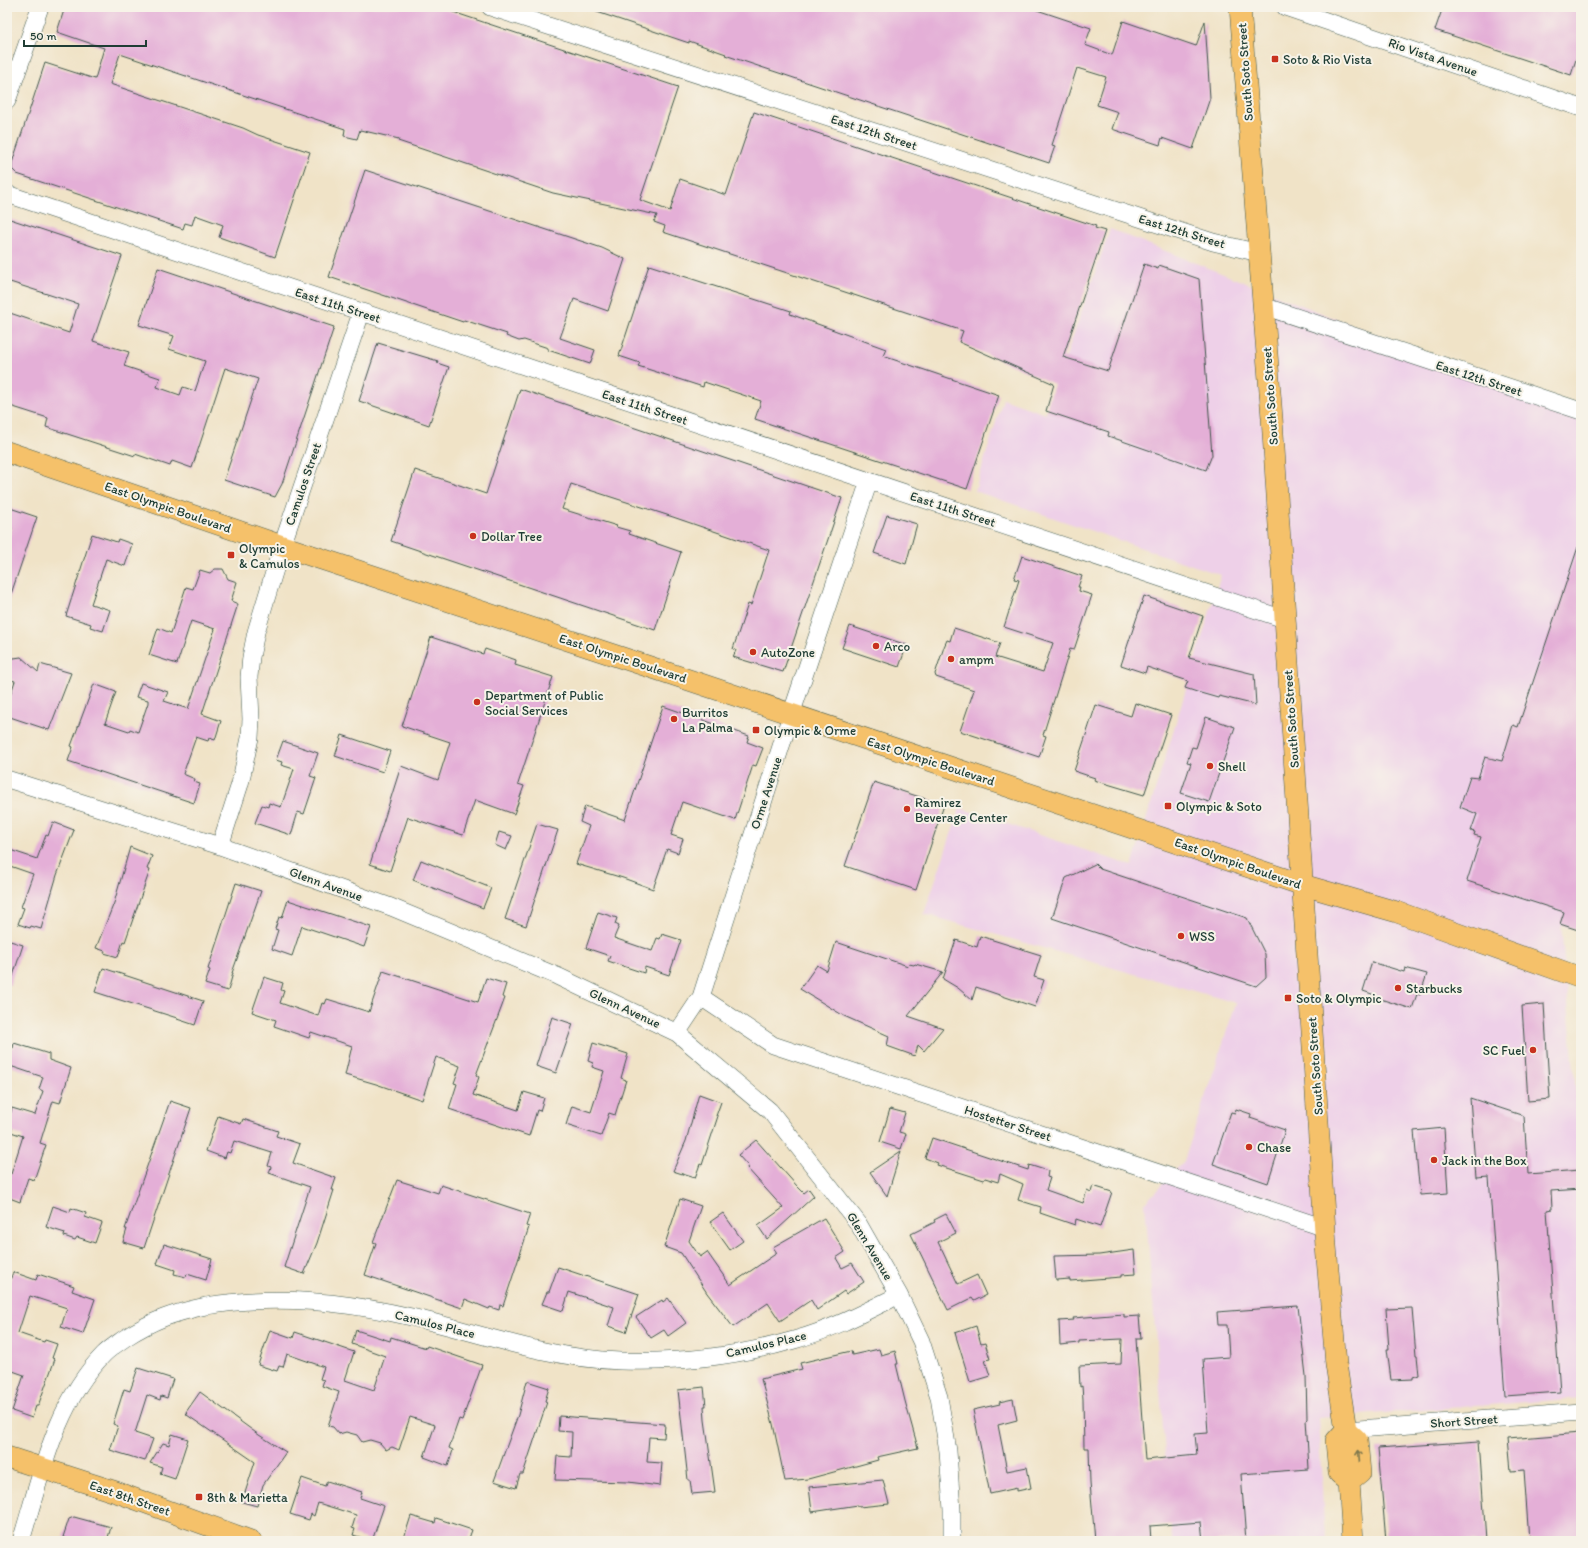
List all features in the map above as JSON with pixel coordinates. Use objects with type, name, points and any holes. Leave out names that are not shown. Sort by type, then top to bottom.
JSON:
[{"type":"main road","name":"South Soto Street","points":[[1240,7],[1263,306],[1325,1228],[1336,1364],[1346,1430]]},
{"type":"main road","name":"East Olympic Boulevard","points":[[7,452],[282,546],[1303,885],[1397,912],[1581,978]]},
{"type":"main road","points":[[1346,1430],[1336,1441],[1339,1473],[1349,1482],[1353,1541]]},
{"type":"main road","name":"East 8th Street","points":[[7,1457],[43,1470],[116,1492],[251,1541]]},
{"type":"street","points":[[7,101],[40,7]]},
{"type":"street","name":"East 12th Street","points":[[490,7],[1213,242],[1259,253]]},
{"type":"street","name":"Rio Vista Avenue","points":[[1285,7],[1581,108]]},
{"type":"street","name":"East 11th Street","points":[[7,194],[1284,619]]},
{"type":"street","name":"East 12th Street","points":[[1263,306],[1581,412]]},
{"type":"street","name":"Camulos Street","points":[[220,846],[240,784],[250,738],[251,719],[249,677],[256,632],[282,546],[362,312]]},
{"type":"street","name":"Orme Avenue","points":[[677,1033],[700,997],[791,714],[869,481]]},
{"type":"street","name":"Glenn Avenue","points":[[7,779],[220,846],[391,907],[557,976],[677,1033],[770,1111],[858,1223],[899,1295],[921,1341],[939,1397],[948,1450],[952,1510],[952,1541]]},
{"type":"street","name":"Hostetter Street","points":[[700,997],[773,1045],[1325,1228]]},
{"type":"street","name":"Camulos Place","points":[[43,1470],[62,1416],[80,1381],[106,1351],[148,1323],[184,1310],[226,1303],[248,1302],[309,1300],[343,1303],[429,1321],[512,1344],[568,1356],[618,1361],[665,1362],[740,1352],[794,1340],[850,1319],[899,1295]]},
{"type":"street","name":"Short Street","points":[[1346,1430],[1581,1412]]},
{"type":"street","points":[[20,1541],[43,1470]]},
{"type":"shaded area","points":[[1110,229],[1581,416],[1581,931],[1561,925],[1581,1150],[1581,1398],[1318,1418],[1325,1541],[1172,1541],[1145,1203],[1184,1161],[1236,1003],[924,914],[960,808],[1132,866],[1221,575],[975,491],[1003,399],[1046,414]]},
{"type":"building","points":[[65,7],[438,7],[678,87],[640,200],[670,211],[680,179],[726,195],[754,112],[1096,226],[1095,228],[1105,231],[1063,357],[1108,371],[1144,264],[1158,269],[1159,265],[1199,279],[1212,455],[1206,470],[1108,436],[1109,432],[1046,411],[1054,384],[959,342],[963,331],[663,232],[665,226],[654,222],[657,215],[553,193],[398,141],[399,139],[360,130],[357,139],[344,136],[345,129],[120,54],[110,84],[310,152],[275,257],[219,237],[223,225],[195,215],[192,225],[185,223],[183,229],[17,174],[12,169],[12,163],[45,63],[95,79],[104,48],[57,32]]},
{"type":"building","points":[[589,7],[1028,7],[1091,28],[1085,45],[1112,55],[1123,21],[1196,46],[1205,21],[1210,98],[1193,149],[1162,138],[1160,145],[1112,129],[1118,112],[1097,105],[1106,77],[1077,68],[1052,145],[1055,146],[1049,163],[725,55],[726,54],[689,41],[689,43],[588,9]]},
{"type":"building","points":[[1443,7],[1581,7],[1581,44],[1571,75],[1435,30]]},
{"type":"building","points":[[365,170],[602,248],[625,259],[608,311],[574,299],[560,338],[595,350],[590,364],[524,340],[519,341],[506,336],[507,334],[464,320],[463,322],[329,277]]},
{"type":"building","points":[[7,218],[122,256],[93,341],[129,352],[124,366],[160,378],[157,387],[180,395],[183,387],[195,391],[205,361],[169,349],[174,336],[139,325],[158,268],[334,327],[282,484],[275,497],[224,480],[258,379],[225,368],[192,468],[172,461],[170,466],[46,427],[48,418],[7,405],[7,312],[69,333],[78,304],[7,281]]},
{"type":"building","points":[[649,265],[791,311],[790,314],[886,349],[883,356],[999,395],[967,489],[755,419],[761,401],[704,382],[703,387],[638,366],[640,363],[619,356]]},
{"type":"building","points":[[378,343],[438,361],[437,363],[449,367],[429,425],[359,401]]},
{"type":"building","points":[[520,389],[842,498],[783,672],[733,657],[736,650],[733,649],[748,604],[751,605],[769,550],[673,517],[571,484],[562,509],[617,526],[616,527],[630,531],[629,534],[681,552],[655,630],[391,541],[415,470],[486,494]]},
{"type":"building","points":[[7,507],[37,517],[9,600],[7,600],[7,543],[12,528],[7,526]]},
{"type":"building","points":[[887,515],[917,524],[906,564],[874,553]]},
{"type":"building","points":[[92,534],[117,542],[118,539],[132,544],[125,566],[106,559],[91,604],[110,610],[103,631],[90,627],[91,624],[66,616]]},
{"type":"building","points":[[1578,547],[1581,547],[1581,931],[1560,924],[1564,912],[1467,881],[1481,837],[1474,835],[1475,832],[1471,831],[1477,814],[1460,807],[1470,777],[1478,778],[1485,757],[1502,761],[1513,725],[1518,727]]},
{"type":"building","points":[[1022,556],[1082,576],[1078,587],[1080,587],[1079,591],[1092,595],[1074,650],[1070,649],[1043,735],[1046,736],[1039,757],[960,731],[974,690],[936,677],[935,674],[944,647],[947,640],[950,641],[954,628],[1000,643],[995,657],[1043,672],[1053,643],[1004,627],[1019,580],[1014,579]]},
{"type":"building","points":[[215,569],[223,569],[228,579],[237,582],[231,601],[238,604],[202,714],[221,721],[215,740],[209,738],[208,741],[196,737],[183,774],[195,779],[194,782],[200,784],[194,803],[68,761],[73,747],[71,746],[94,684],[116,692],[105,723],[129,731],[130,729],[138,732],[148,703],[148,700],[136,697],[141,683],[168,692],[164,701],[188,709],[215,629],[191,621],[177,664],[149,655],[158,628],[171,633],[186,587],[193,589],[200,570],[210,573]]},
{"type":"building","points":[[1144,596],[1203,616],[1189,658],[1254,674],[1256,705],[1219,696],[1218,698],[1185,688],[1188,681],[1147,667],[1145,673],[1121,665]]},
{"type":"building","points":[[850,626],[907,645],[899,667],[842,648]]},
{"type":"building","points":[[431,637],[483,654],[485,649],[516,660],[515,665],[553,677],[518,784],[524,786],[514,814],[475,800],[463,835],[408,817],[390,871],[370,864],[401,766],[438,780],[450,742],[402,726]]},
{"type":"building","points":[[21,657],[38,672],[40,664],[71,673],[49,730],[7,716],[7,705],[15,681],[7,679],[7,659]]},
{"type":"building","points":[[1135,703],[1171,715],[1144,795],[1094,780],[1095,778],[1074,771],[1096,705],[1131,716]]},
{"type":"building","points":[[663,706],[749,736],[747,742],[763,748],[756,766],[753,765],[735,820],[682,802],[671,835],[683,839],[678,853],[667,849],[653,889],[576,864],[589,826],[580,822],[585,806],[625,820]]},
{"type":"building","points":[[1206,717],[1235,727],[1209,802],[1181,793],[1191,763],[1187,762],[1192,747],[1196,748]]},
{"type":"building","points":[[342,735],[390,751],[383,772],[335,756]]},
{"type":"building","points":[[283,741],[318,753],[310,776],[316,778],[304,814],[298,812],[291,835],[255,823],[262,805],[268,807],[269,803],[281,807],[294,769],[281,765],[282,762],[276,760]]},
{"type":"building","points":[[874,782],[944,805],[916,890],[845,866]]},
{"type":"building","points":[[53,822],[74,830],[57,875],[41,929],[31,926],[30,928],[18,924],[24,908],[21,907],[33,874],[7,865],[7,849],[37,859],[46,835],[48,836]]},
{"type":"building","points":[[537,824],[558,830],[526,926],[505,919]]},
{"type":"building","points":[[499,832],[512,836],[506,850],[495,845]]},
{"type":"building","points":[[130,847],[152,856],[147,869],[150,870],[125,942],[123,941],[118,957],[104,953],[105,951],[96,948],[114,903]]},
{"type":"building","points":[[421,860],[491,888],[483,908],[413,880]]},
{"type":"building","name":"WSS","points":[[1095,864],[1100,869],[1247,918],[1265,954],[1266,977],[1256,986],[1052,918],[1066,878]]},
{"type":"building","points":[[236,883],[261,891],[232,973],[228,991],[205,984],[210,970],[208,969]]},
{"type":"building","points":[[288,900],[371,927],[364,947],[302,926],[292,956],[272,949],[278,930],[275,929],[279,917],[282,918]]},
{"type":"building","points":[[598,912],[617,918],[615,924],[619,926],[614,938],[652,951],[657,938],[660,939],[662,934],[681,940],[669,975],[645,967],[644,973],[608,961],[610,956],[586,948]]},
{"type":"building","points":[[980,936],[1041,955],[1034,977],[1044,980],[1035,1007],[976,987],[972,1000],[958,988],[943,979],[956,940],[977,947]]},
{"type":"building","points":[[7,940],[23,945],[10,985],[7,985]]},
{"type":"building","points":[[836,942],[908,966],[909,964],[915,964],[943,972],[908,1016],[943,1028],[924,1051],[918,1045],[915,1056],[887,1046],[889,1036],[844,1016],[800,989],[817,965],[827,971]]},
{"type":"building","points":[[1372,962],[1404,972],[1405,968],[1427,974],[1420,995],[1417,994],[1412,1009],[1374,997],[1375,995],[1363,991]]},
{"type":"building","points":[[103,968],[203,1001],[195,1025],[95,992]]},
{"type":"building","points":[[383,971],[478,1002],[486,978],[506,984],[502,997],[505,998],[476,1075],[479,1077],[473,1095],[518,1110],[524,1092],[544,1098],[540,1111],[537,1110],[529,1136],[449,1109],[457,1084],[454,1083],[460,1066],[436,1057],[422,1100],[345,1075],[352,1046],[311,1032],[309,1038],[274,1026],[276,1020],[252,1012],[264,977],[283,983],[281,990],[284,991],[280,1003],[318,1016],[322,1003],[325,1004],[327,999],[369,1012]]},
{"type":"building","points":[[1544,1004],[1550,1099],[1528,1101],[1522,1006]]},
{"type":"building","points":[[552,1017],[573,1024],[556,1073],[536,1066]]},
{"type":"building","points":[[14,1043],[49,1054],[49,1060],[71,1068],[60,1103],[53,1101],[40,1143],[46,1145],[34,1180],[28,1178],[20,1202],[7,1197],[7,1173],[11,1174],[23,1136],[11,1132],[12,1128],[7,1126],[12,1108],[35,1115],[43,1091],[39,1089],[43,1077],[7,1065],[7,1046],[13,1048]]},
{"type":"building","points":[[593,1043],[628,1054],[621,1078],[626,1080],[615,1115],[609,1113],[601,1136],[566,1125],[572,1106],[591,1112],[604,1071],[592,1067],[593,1063],[588,1061]]},
{"type":"building","points":[[699,1094],[721,1102],[702,1165],[700,1164],[695,1178],[673,1171],[686,1141]]},
{"type":"building","points":[[1470,1098],[1524,1116],[1528,1174],[1580,1170],[1581,1189],[1551,1191],[1552,1209],[1547,1210],[1560,1392],[1505,1396],[1489,1177],[1476,1178]]},
{"type":"building","points":[[170,1101],[191,1108],[144,1248],[123,1242],[127,1229],[125,1229]]},
{"type":"building","points":[[890,1109],[905,1113],[899,1132],[906,1134],[901,1149],[880,1142]]},
{"type":"building","name":"Chase","points":[[1236,1109],[1251,1114],[1250,1118],[1285,1130],[1268,1183],[1213,1164],[1231,1112],[1235,1113]]},
{"type":"building","points":[[218,1116],[241,1124],[243,1119],[278,1131],[276,1136],[300,1144],[293,1163],[336,1178],[332,1190],[334,1190],[317,1243],[304,1274],[284,1267],[310,1187],[269,1173],[271,1167],[268,1166],[272,1153],[234,1141],[230,1153],[227,1152],[225,1158],[206,1151]]},
{"type":"building","name":"Jack in the Box","points":[[1444,1128],[1448,1193],[1420,1195],[1414,1131]]},
{"type":"building","points":[[932,1138],[1028,1170],[1029,1165],[1048,1171],[1047,1177],[1050,1178],[1046,1190],[1083,1203],[1087,1190],[1091,1192],[1093,1186],[1112,1192],[1100,1227],[1076,1219],[1075,1225],[1040,1213],[1041,1207],[1018,1200],[1023,1184],[1000,1174],[998,1182],[985,1178],[984,1180],[937,1165],[938,1163],[925,1158]]},
{"type":"building","points":[[756,1140],[804,1193],[809,1189],[814,1196],[767,1239],[758,1226],[783,1208],[747,1168],[748,1166],[738,1155]]},
{"type":"building","points":[[901,1151],[887,1196],[870,1172]]},
{"type":"building","points":[[397,1180],[438,1193],[441,1185],[530,1214],[526,1226],[529,1227],[503,1306],[500,1305],[499,1310],[490,1307],[489,1309],[465,1299],[462,1308],[365,1275],[376,1243],[373,1242]]},
{"type":"building","points":[[680,1199],[701,1206],[689,1241],[700,1257],[707,1252],[730,1285],[777,1253],[773,1247],[824,1218],[845,1252],[836,1258],[842,1268],[852,1263],[864,1282],[846,1294],[844,1291],[817,1310],[811,1300],[780,1321],[768,1303],[733,1327],[707,1293],[681,1253],[664,1247]]},
{"type":"building","points":[[53,1206],[70,1212],[71,1208],[86,1213],[85,1217],[102,1223],[95,1243],[77,1237],[75,1240],[64,1236],[65,1233],[46,1227]]},
{"type":"building","points":[[723,1213],[743,1241],[730,1250],[710,1222]]},
{"type":"building","points":[[946,1214],[956,1233],[938,1242],[958,1284],[977,1275],[986,1295],[974,1301],[972,1298],[948,1310],[911,1234],[935,1222],[934,1220]]},
{"type":"building","points":[[164,1244],[212,1259],[206,1280],[187,1274],[186,1277],[174,1274],[175,1270],[157,1264]]},
{"type":"building","points":[[1134,1250],[1136,1274],[1121,1275],[1121,1277],[1070,1281],[1070,1279],[1056,1280],[1054,1256],[1099,1255]]},
{"type":"building","points":[[558,1267],[639,1294],[626,1332],[608,1326],[614,1307],[569,1292],[563,1311],[542,1304],[547,1292],[549,1292]]},
{"type":"building","points":[[13,1272],[36,1280],[38,1274],[74,1286],[72,1291],[95,1299],[83,1334],[61,1327],[67,1308],[30,1296],[18,1333],[44,1342],[45,1340],[57,1344],[52,1358],[55,1359],[38,1406],[36,1406],[32,1418],[12,1411],[24,1375],[7,1369],[7,1289]]},
{"type":"building","points":[[668,1298],[686,1323],[668,1336],[664,1330],[651,1338],[636,1317],[662,1300],[663,1302]]},
{"type":"building","points":[[1298,1306],[1306,1376],[1306,1419],[1309,1469],[1241,1474],[1246,1541],[1203,1541],[1201,1522],[1150,1526],[1151,1541],[1095,1541],[1090,1483],[1089,1448],[1084,1448],[1083,1399],[1082,1386],[1080,1387],[1079,1366],[1121,1364],[1122,1339],[1079,1341],[1079,1343],[1060,1345],[1059,1321],[1074,1320],[1073,1318],[1124,1314],[1124,1317],[1139,1316],[1141,1339],[1136,1339],[1145,1460],[1197,1455],[1195,1434],[1208,1433],[1203,1359],[1229,1357],[1227,1325],[1218,1325],[1217,1312]]},
{"type":"building","points":[[1412,1308],[1419,1375],[1413,1377],[1413,1379],[1391,1380],[1387,1349],[1389,1349],[1386,1309]]},
{"type":"building","points":[[976,1326],[981,1344],[985,1343],[990,1359],[985,1360],[990,1376],[970,1382],[955,1333]]},
{"type":"building","points":[[270,1330],[293,1338],[295,1332],[354,1352],[345,1380],[374,1390],[385,1356],[352,1344],[356,1330],[390,1341],[391,1337],[426,1348],[427,1346],[482,1365],[462,1420],[459,1419],[449,1448],[453,1450],[448,1466],[424,1457],[435,1425],[410,1417],[399,1450],[392,1447],[386,1450],[380,1443],[370,1440],[362,1442],[357,1435],[346,1432],[339,1434],[333,1427],[328,1426],[339,1392],[322,1386],[324,1380],[320,1379],[324,1367],[287,1354],[283,1367],[279,1366],[277,1371],[258,1365]]},
{"type":"building","points":[[879,1349],[881,1355],[895,1351],[898,1364],[896,1364],[918,1448],[877,1457],[878,1460],[808,1479],[785,1481],[773,1424],[761,1379],[802,1369],[800,1363],[851,1351],[852,1355]]},
{"type":"building","points":[[138,1368],[173,1379],[167,1398],[161,1396],[160,1400],[147,1395],[135,1433],[153,1439],[145,1461],[110,1450],[118,1426],[113,1424],[124,1389],[130,1391]]},
{"type":"building","points":[[527,1381],[549,1388],[545,1401],[547,1402],[523,1474],[520,1474],[516,1488],[494,1481],[518,1415]]},
{"type":"building","points":[[704,1387],[706,1406],[704,1406],[705,1420],[715,1492],[692,1494],[690,1480],[688,1480],[678,1390]]},
{"type":"building","points":[[200,1392],[259,1435],[286,1452],[263,1485],[257,1506],[242,1502],[255,1462],[187,1415],[186,1412]]},
{"type":"building","points":[[1013,1399],[1017,1420],[998,1425],[1007,1471],[1027,1467],[1031,1488],[1017,1491],[1017,1488],[990,1494],[973,1410],[1000,1404],[999,1402]]},
{"type":"building","points":[[559,1416],[665,1424],[664,1438],[649,1437],[647,1462],[662,1463],[660,1486],[628,1482],[555,1480],[557,1456],[571,1457],[572,1432],[558,1431]]},
{"type":"building","points":[[1581,1433],[1581,1541],[1529,1541],[1524,1470],[1511,1471],[1508,1439]]},
{"type":"building","points":[[172,1434],[188,1439],[175,1479],[160,1474],[162,1467],[150,1463],[163,1443],[169,1445]]},
{"type":"building","points":[[1479,1441],[1486,1541],[1386,1541],[1378,1448]]},
{"type":"building","points":[[302,1478],[325,1486],[327,1481],[362,1492],[360,1498],[384,1506],[372,1541],[353,1535],[355,1529],[352,1528],[356,1515],[318,1503],[314,1516],[311,1514],[309,1520],[290,1514]]},
{"type":"building","points":[[883,1480],[889,1504],[859,1507],[858,1505],[812,1512],[809,1487]]},
{"type":"building","points":[[411,1516],[435,1523],[436,1518],[472,1530],[468,1541],[403,1541]]},
{"type":"building","points":[[74,1517],[111,1527],[107,1541],[74,1541],[63,1537],[69,1519]]},
{"type":"place","name":"Soto & Rio Vista","points":[[1275,59]]},
{"type":"place","name":"Dollar Tree","points":[[473,536]]},
{"type":"place","name":"Olympic & Camulos","points":[[231,555]]},
{"type":"place","name":"Arco","points":[[876,646]]},
{"type":"place","name":"AutoZone","points":[[753,652]]},
{"type":"place","name":"ampm","points":[[951,659]]},
{"type":"place","name":"Department of Public Social Services","points":[[477,702]]},
{"type":"place","name":"Burritos La Palma","points":[[674,719]]},
{"type":"place","name":"Olympic & Orme","points":[[756,730]]},
{"type":"place","name":"Shell","points":[[1210,766]]},
{"type":"place","name":"Olympic & Soto","points":[[1168,806]]},
{"type":"place","name":"Ramirez Beverage Center","points":[[907,809]]},
{"type":"place","name":"WSS","points":[[1181,936]]},
{"type":"place","name":"Starbucks","points":[[1398,988]]},
{"type":"place","name":"Soto & Olympic","points":[[1288,998]]},
{"type":"place","name":"SC Fuel","points":[[1533,1050]]},
{"type":"place","name":"Chase","points":[[1249,1147]]},
{"type":"place","name":"Jack in the Box","points":[[1434,1160]]},
{"type":"place","name":"8th & Marietta","points":[[199,1497]]}]
